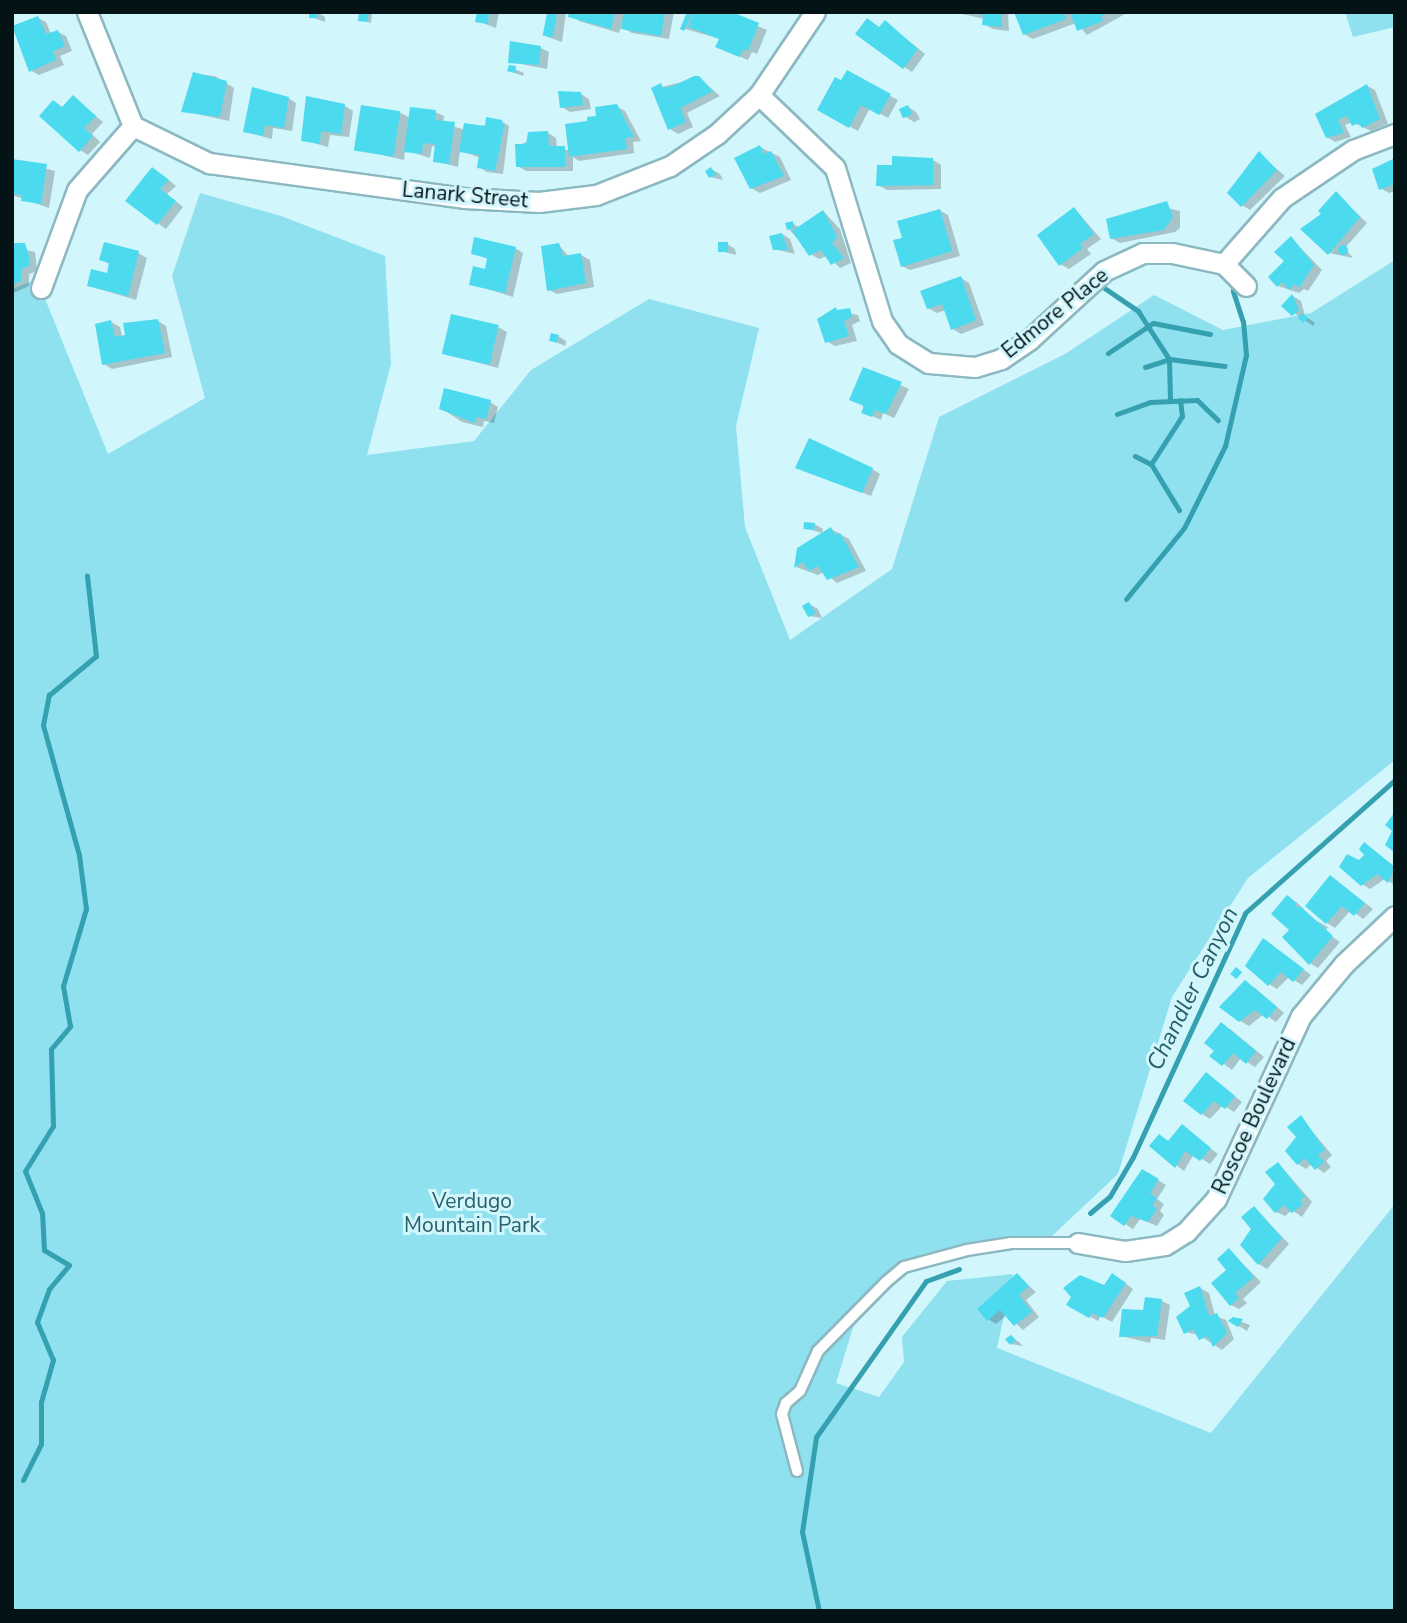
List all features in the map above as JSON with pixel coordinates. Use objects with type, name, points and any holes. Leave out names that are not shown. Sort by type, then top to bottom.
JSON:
[{"type":"street","points":[[41,288],[77,190],[133,126],[87,12]]},
{"type":"street","name":"Lanark Street","points":[[133,126],[209,163],[464,198],[539,202],[596,195],[670,166],[718,134],[759,95],[816,12]]},
{"type":"street","name":"Edmore Place","points":[[759,95],[835,168],[882,321],[898,344],[929,363],[975,367],[1001,359],[1126,257],[1172,253],[1224,264]]},
{"type":"street","points":[[1246,286],[1224,264],[1282,198],[1353,150],[1395,134]]},
{"type":"street","name":"Roscoe Boulevard","points":[[1079,1243],[1125,1251],[1165,1245],[1186,1232],[1216,1199],[1301,1016],[1344,964],[1395,916]]},
{"type":"lane","points":[[797,1471],[782,1414],[786,1403],[800,1391],[818,1351],[904,1267],[967,1250],[1011,1243],[1079,1243]]},
{"type":"green space","points":[[1345,12],[1395,12],[1395,27],[1353,37]]},
{"type":"green space","name":"Verdugo Mountain Park","points":[[200,193],[281,216],[385,256],[391,364],[367,455],[474,441],[531,370],[649,299],[759,328],[736,426],[745,527],[790,640],[892,569],[939,417],[1065,354],[1154,295],[1223,330],[1311,313],[1395,260],[1395,760],[1248,878],[1172,997],[1118,1174],[1052,1236],[927,1253],[912,1261],[860,1305],[836,1383],[879,1397],[904,1362],[902,1337],[947,1281],[1013,1274],[997,1348],[1211,1433],[1395,1204],[1395,1611],[12,1611],[12,289],[37,279],[108,454],[205,398],[172,276]]},
{"type":"building","points":[[309,12],[317,12],[317,18],[309,18]]},
{"type":"building","points":[[359,12],[369,12],[367,22],[358,21]]},
{"type":"building","points":[[477,12],[489,12],[488,24],[475,22]]},
{"type":"building","points":[[569,12],[615,12],[611,29],[568,17]]},
{"type":"building","points":[[624,12],[665,12],[661,36],[621,29]]},
{"type":"building","points":[[687,12],[693,12],[684,31],[680,29]]},
{"type":"building","points":[[694,12],[732,12],[759,23],[748,51],[743,49],[739,57],[715,47],[719,39],[688,27]]},
{"type":"building","points":[[969,12],[1002,12],[1002,27],[982,25],[983,15]]},
{"type":"building","points":[[1014,12],[1063,12],[1066,19],[1023,35]]},
{"type":"building","points":[[1070,12],[1110,12],[1101,16],[1103,21],[1077,31]]},
{"type":"building","points":[[547,13],[557,15],[552,37],[543,36]]},
{"type":"building","points":[[38,16],[46,34],[58,30],[65,46],[53,51],[56,60],[29,72],[12,26]]},
{"type":"building","points":[[867,18],[879,27],[885,20],[918,49],[903,69],[855,34]]},
{"type":"building","points":[[510,41],[541,46],[539,65],[508,63]]},
{"type":"building","points":[[509,65],[516,66],[515,73],[507,71]]},
{"type":"building","points":[[847,70],[891,94],[879,115],[861,105],[849,128],[817,110],[835,77],[841,80]]},
{"type":"building","points":[[193,72],[227,81],[220,117],[181,112]]},
{"type":"building","points":[[699,76],[713,91],[680,108],[686,122],[668,130],[651,88],[661,83],[663,88],[673,86]]},
{"type":"building","points":[[1367,84],[1380,119],[1362,128],[1359,123],[1352,126],[1347,116],[1338,120],[1344,133],[1326,138],[1315,114]]},
{"type":"building","points":[[252,87],[289,97],[284,128],[265,125],[263,136],[243,132]]},
{"type":"building","points":[[558,91],[581,92],[583,105],[560,108]]},
{"type":"building","points":[[73,95],[96,116],[84,128],[93,136],[79,152],[39,116],[53,100],[62,107]]},
{"type":"building","points":[[306,96],[345,104],[341,134],[321,131],[320,144],[301,141]]},
{"type":"building","points":[[617,104],[634,137],[625,138],[627,149],[569,157],[565,124],[587,121],[587,117],[596,116],[595,107]]},
{"type":"building","points":[[361,105],[401,111],[393,157],[354,150]]},
{"type":"building","points":[[908,105],[912,114],[903,118],[899,109]]},
{"type":"building","points":[[410,107],[436,110],[435,120],[455,122],[449,164],[433,162],[435,144],[423,143],[422,154],[404,152]]},
{"type":"building","points":[[486,117],[502,120],[504,127],[495,171],[477,168],[479,155],[459,152],[464,123],[485,126]]},
{"type":"building","points":[[548,131],[549,146],[565,146],[565,167],[516,167],[515,144],[526,144],[528,132]]},
{"type":"building","points":[[760,145],[764,154],[771,151],[784,176],[750,189],[734,158]]},
{"type":"building","points":[[1259,151],[1277,170],[1241,207],[1227,193]]},
{"type":"building","points":[[892,156],[933,158],[933,185],[876,186],[877,165],[892,165]]},
{"type":"building","points":[[1395,158],[1395,184],[1379,190],[1372,169]]},
{"type":"building","points":[[12,159],[47,164],[41,204],[21,201],[22,195],[12,194]]},
{"type":"building","points":[[152,167],[169,180],[160,189],[176,201],[157,225],[125,201]]},
{"type":"building","points":[[711,167],[716,175],[709,178],[705,171]]},
{"type":"building","points":[[1336,191],[1360,217],[1328,255],[1300,229],[1321,214],[1318,211]]},
{"type":"building","points":[[1167,201],[1173,217],[1164,230],[1110,239],[1106,219]]},
{"type":"building","points":[[1074,207],[1094,234],[1080,244],[1083,248],[1059,266],[1037,235]]},
{"type":"building","points":[[940,209],[952,251],[901,267],[893,240],[902,238],[897,221]]},
{"type":"building","points":[[823,210],[837,237],[832,243],[844,258],[831,265],[821,250],[809,256],[792,231]]},
{"type":"building","points":[[793,221],[794,228],[787,230],[785,223]]},
{"type":"building","points":[[782,233],[788,250],[773,250],[769,236]]},
{"type":"building","points":[[1291,236],[1314,265],[1299,288],[1295,284],[1289,290],[1282,282],[1277,287],[1268,277],[1284,261],[1274,252]]},
{"type":"building","points":[[474,237],[516,247],[505,293],[469,285],[473,266],[485,269],[487,258],[471,254]]},
{"type":"building","points":[[104,242],[139,251],[128,296],[87,286],[91,269],[107,273],[109,263],[99,260]]},
{"type":"building","points":[[718,242],[728,242],[728,252],[718,252]]},
{"type":"building","points":[[12,243],[25,243],[29,266],[21,269],[21,281],[12,285]]},
{"type":"building","points":[[559,243],[563,256],[581,253],[586,283],[547,291],[541,246]]},
{"type":"building","points":[[1343,245],[1347,246],[1347,254],[1343,255],[1339,254],[1338,250],[1339,246]]},
{"type":"building","points":[[961,276],[976,320],[951,330],[942,304],[927,309],[920,291]]},
{"type":"building","points":[[1292,294],[1299,310],[1292,316],[1281,306]]},
{"type":"building","points":[[836,307],[837,310],[850,308],[852,317],[844,321],[849,336],[825,343],[817,319]]},
{"type":"building","points":[[1303,313],[1308,318],[1303,323],[1298,318]]},
{"type":"building","points":[[451,314],[499,325],[490,365],[442,354]]},
{"type":"building","points":[[158,319],[165,353],[102,365],[95,324],[111,320],[115,337],[125,335],[123,323]]},
{"type":"building","points":[[551,333],[559,335],[557,343],[549,341]]},
{"type":"building","points":[[863,367],[902,382],[886,414],[875,410],[872,417],[861,413],[864,406],[849,400]]},
{"type":"building","points":[[444,388],[491,400],[486,419],[476,417],[475,423],[439,409]]},
{"type":"building","points":[[809,438],[873,468],[862,493],[795,468]]},
{"type":"building","points":[[804,522],[815,523],[814,530],[803,529]]},
{"type":"building","points":[[831,527],[835,535],[840,533],[859,567],[827,580],[818,566],[809,571],[803,562],[794,568],[797,548]]},
{"type":"building","points":[[809,602],[815,613],[808,617],[802,606]]},
{"type":"building","points":[[1395,812],[1395,853],[1385,845],[1392,831],[1385,825]]},
{"type":"building","points":[[1364,842],[1395,867],[1388,883],[1377,874],[1361,886],[1339,867],[1347,854],[1359,860],[1364,855],[1359,849]]},
{"type":"building","points":[[1330,875],[1365,903],[1354,916],[1342,906],[1326,924],[1305,906]]},
{"type":"building","points":[[1287,895],[1297,903],[1294,907],[1301,907],[1333,936],[1309,965],[1282,937],[1289,930],[1271,914]]},
{"type":"building","points":[[1263,938],[1304,969],[1293,982],[1281,972],[1268,986],[1245,966]]},
{"type":"building","points":[[1236,967],[1242,972],[1236,979],[1230,974]]},
{"type":"building","points":[[1245,980],[1277,1007],[1267,1019],[1255,1010],[1239,1022],[1219,1007]]},
{"type":"building","points":[[1221,1022],[1256,1051],[1246,1064],[1233,1053],[1222,1066],[1209,1056],[1214,1051],[1204,1043]]},
{"type":"building","points":[[1206,1072],[1235,1096],[1225,1109],[1214,1101],[1201,1115],[1183,1101]]},
{"type":"building","points":[[1301,1115],[1325,1150],[1318,1155],[1324,1162],[1315,1170],[1305,1158],[1297,1165],[1285,1151],[1296,1137],[1287,1127]]},
{"type":"building","points":[[1182,1124],[1211,1148],[1200,1161],[1185,1151],[1175,1168],[1149,1146],[1159,1134],[1168,1141]]},
{"type":"building","points":[[1278,1162],[1305,1197],[1300,1200],[1303,1204],[1292,1213],[1284,1205],[1275,1213],[1263,1199],[1275,1184],[1265,1172]]},
{"type":"building","points":[[1142,1169],[1159,1179],[1150,1193],[1157,1198],[1152,1205],[1157,1209],[1148,1222],[1131,1216],[1124,1226],[1110,1216]]},
{"type":"building","points":[[1254,1206],[1282,1238],[1258,1265],[1240,1245],[1251,1229],[1241,1217]]},
{"type":"building","points":[[1229,1248],[1254,1277],[1235,1293],[1239,1298],[1230,1306],[1211,1283],[1226,1270],[1217,1259]]},
{"type":"building","points":[[1017,1273],[1029,1286],[1019,1295],[1032,1312],[1014,1326],[1000,1310],[987,1321],[977,1309]]},
{"type":"building","points":[[1112,1273],[1126,1283],[1103,1318],[1092,1313],[1089,1318],[1066,1305],[1071,1297],[1063,1288],[1080,1275],[1104,1285]]},
{"type":"building","points":[[1200,1286],[1209,1316],[1217,1313],[1227,1333],[1213,1347],[1208,1336],[1199,1340],[1193,1329],[1184,1334],[1176,1317],[1190,1306],[1184,1293]]},
{"type":"building","points":[[1145,1297],[1162,1299],[1157,1336],[1119,1337],[1122,1309],[1143,1310]]},
{"type":"building","points":[[1233,1317],[1243,1319],[1238,1327],[1228,1321]]},
{"type":"building","points":[[1011,1335],[1016,1340],[1010,1345],[1005,1339]]},
{"type":"waterway","points":[[1097,283],[1138,311],[1169,359],[1170,400]]},
{"type":"waterway","points":[[1126,599],[1184,528],[1225,446],[1246,355],[1243,322],[1233,291]]},
{"type":"waterway","points":[[1108,353],[1153,323],[1210,334]]},
{"type":"waterway","points":[[1145,367],[1169,359],[1225,366]]},
{"type":"waterway","points":[[1151,464],[1182,416],[1180,400]]},
{"type":"waterway","points":[[1117,414],[1150,402],[1197,400],[1218,420]]},
{"type":"waterway","points":[[1135,456],[1151,464],[1179,510]]},
{"type":"waterway","points":[[23,1480],[41,1444],[41,1402],[53,1360],[37,1322],[49,1289],[69,1265],[44,1250],[42,1213],[25,1171],[53,1126],[51,1049],[70,1026],[63,986],[86,909],[79,855],[43,725],[49,695],[96,656],[87,576]]},
{"type":"waterway","name":"Chandler Canyon","points":[[1090,1213],[1110,1196],[1133,1157],[1245,913],[1395,780]]},
{"type":"waterway","name":"Chandler Canyon","points":[[819,1611],[802,1532],[816,1437],[926,1281],[959,1269]]}]
